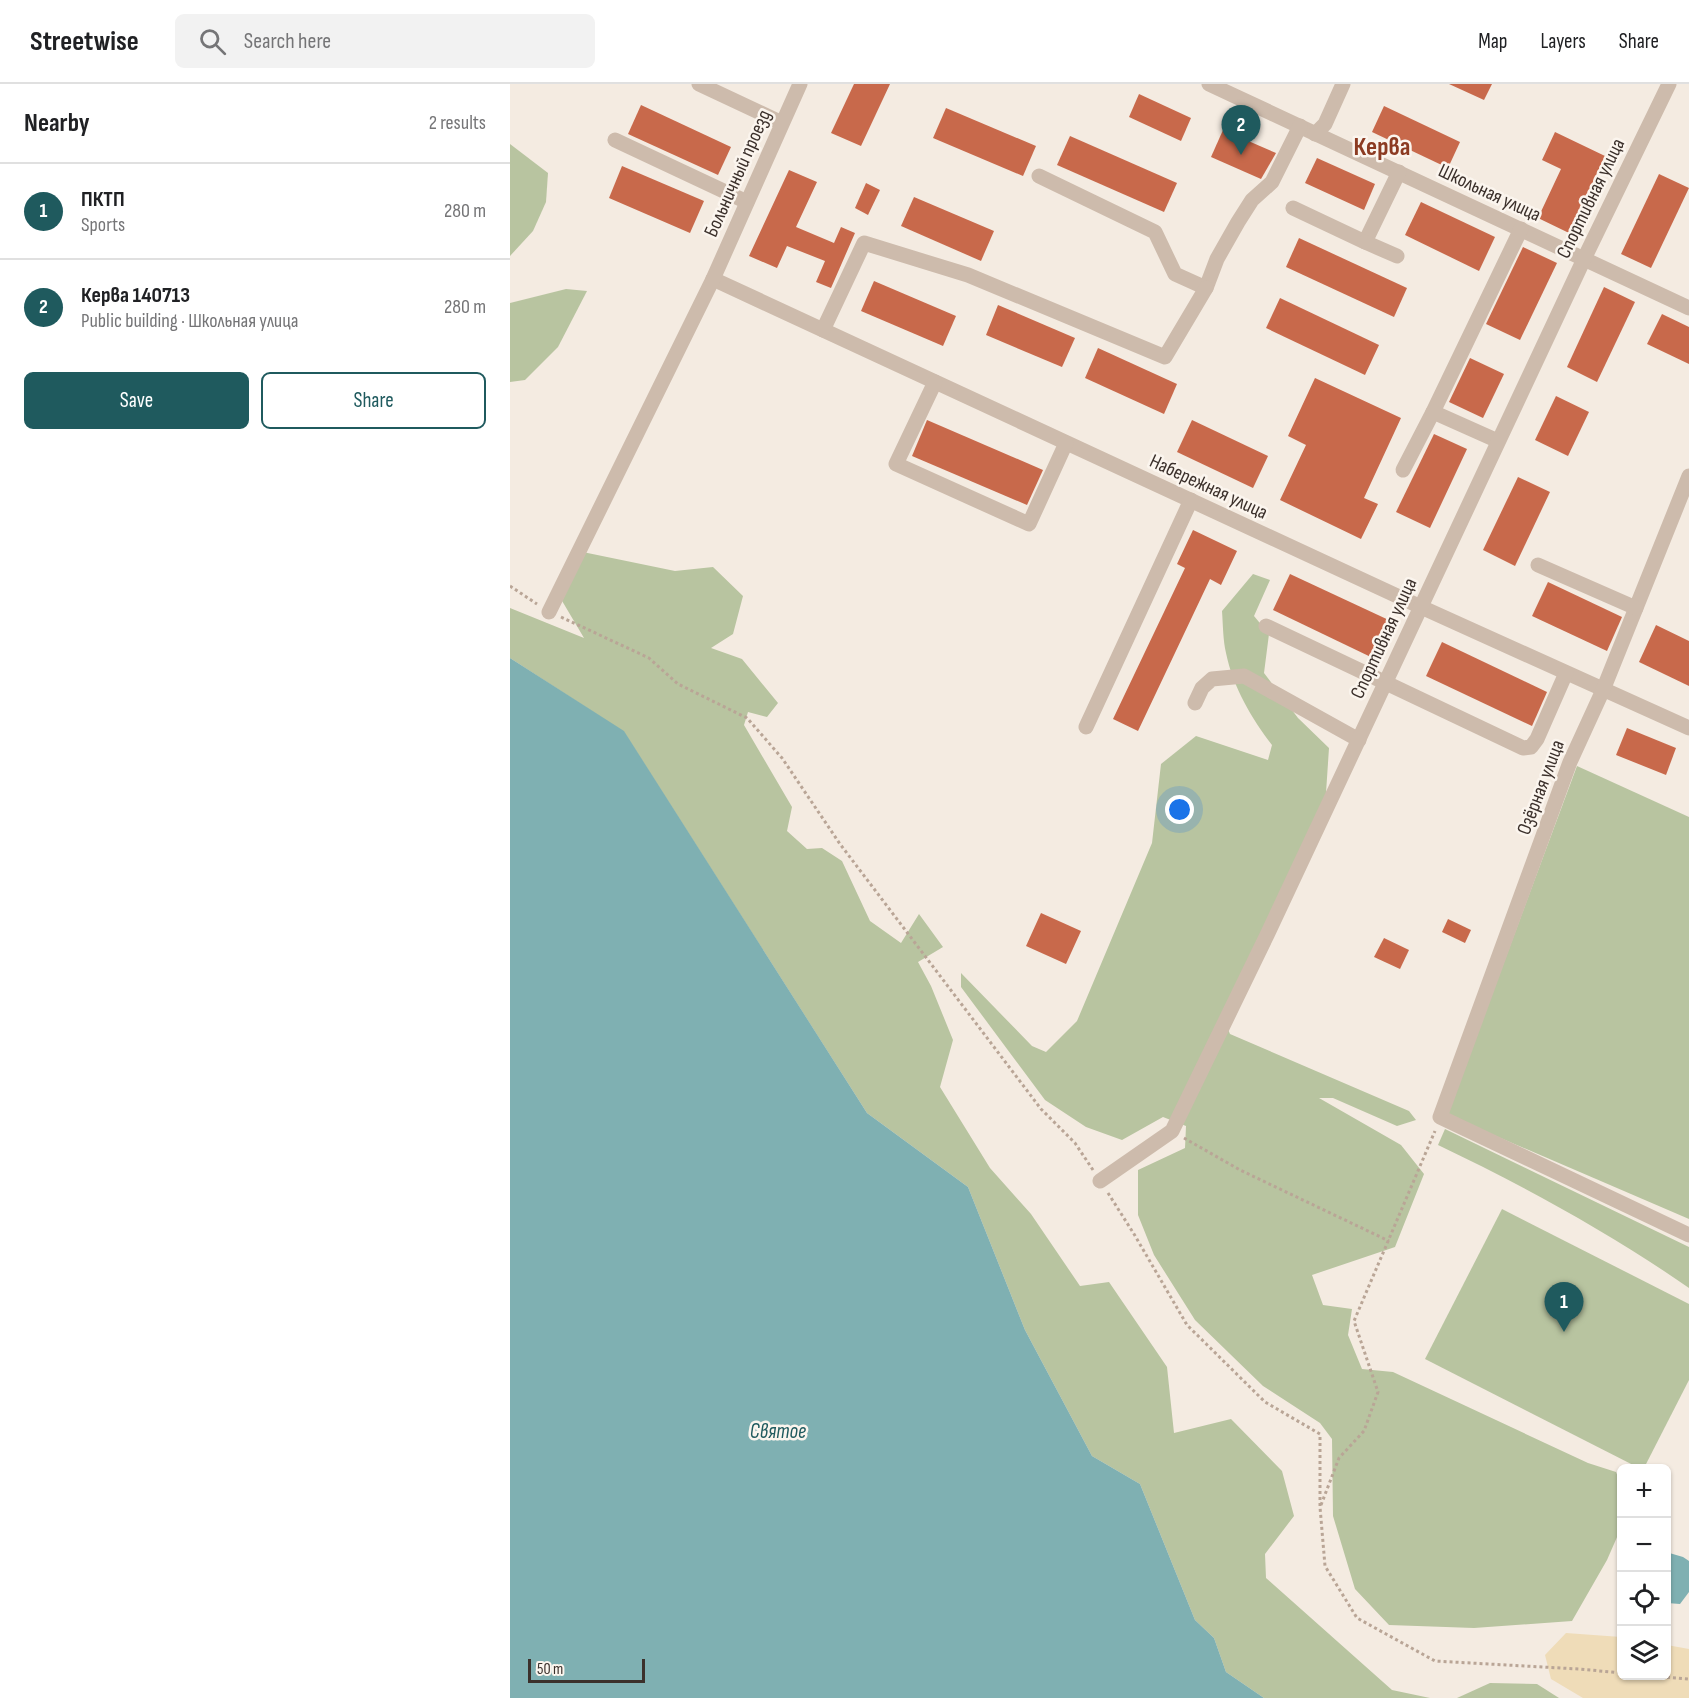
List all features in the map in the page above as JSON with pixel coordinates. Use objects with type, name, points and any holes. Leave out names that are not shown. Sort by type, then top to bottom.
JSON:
[{"type":"street","points":[[699,84],[782,123]]},
{"type":"street","name":"Больничный проезд","points":[[549,612],[713,279],[800,84]]},
{"type":"street","name":"Школьная улица","points":[[1209,84],[1689,308]]},
{"type":"street","points":[[1315,134],[1325,124],[1343,84]]},
{"type":"street","name":"Спортивная улица","points":[[1100,1181],[1172,1131],[1268,933],[1584,258],[1670,84]]},
{"type":"street","points":[[823,330],[864,243],[969,275],[1165,357],[1206,288],[1217,259],[1238,222],[1252,200],[1272,182],[1299,126]]},
{"type":"street","points":[[615,140],[747,202]]},
{"type":"street","points":[[1365,242],[1399,172]]},
{"type":"street","points":[[1039,176],[1155,232],[1175,274],[1206,288]]},
{"type":"street","points":[[1293,208],[1396,256]]},
{"type":"street","points":[[1403,470],[1521,230]]},
{"type":"street","name":"Набережная улица","points":[[713,279],[1421,607],[1689,728]]},
{"type":"street","points":[[935,382],[896,464],[1029,524],[1066,442]]},
{"type":"street","points":[[1433,412],[1498,441]]},
{"type":"street","name":"Озёрная улица","points":[[1440,1117],[1570,762],[1603,690],[1689,476]]},
{"type":"street","points":[[1086,727],[1191,500]]},
{"type":"street","points":[[1538,565],[1636,608]]},
{"type":"street","points":[[1266,626],[1523,748],[1531,747],[1537,739],[1566,673]]},
{"type":"street","points":[[1195,703],[1202,688],[1212,679],[1244,676],[1359,740]]},
{"type":"street","points":[[1440,1117],[1689,1235]]},
{"type":"path","points":[[510,586],[549,612],[649,658],[678,684],[747,718],[782,758],[840,844],[1041,1109],[1075,1143],[1134,1234],[1187,1325],[1265,1402],[1320,1434],[1320,1507],[1326,1566],[1357,1618],[1435,1661],[1617,1673]]},
{"type":"path","points":[[1320,1507],[1339,1458],[1364,1431],[1378,1392],[1354,1322],[1432,1142],[1440,1117]]},
{"type":"path","points":[[1172,1131],[1240,1170],[1389,1241]]},
{"type":"path","points":[[1671,1678],[1689,1679]]},
{"type":"green space","points":[[510,144],[548,173],[546,202],[533,231],[510,256]]},
{"type":"green space","points":[[566,289],[587,291],[558,347],[525,380],[510,382],[510,303]]},
{"type":"green space","points":[[573,550],[675,571],[713,567],[743,596],[733,634],[711,648],[742,659],[778,703],[767,717],[748,712],[744,725],[792,807],[787,831],[807,849],[822,848],[842,861],[870,921],[901,943],[919,914],[943,947],[918,962],[931,986],[953,1040],[940,1087],[990,1168],[1031,1214],[1080,1286],[1109,1282],[1167,1367],[1174,1433],[1231,1419],[1282,1471],[1294,1516],[1265,1554],[1266,1578],[1392,1690],[1430,1698],[1264,1698],[1226,1672],[1214,1638],[1195,1620],[1140,1484],[1092,1456],[1025,1330],[968,1187],[867,1113],[624,732],[510,658],[510,608],[584,638],[555,589]]},
{"type":"green space","points":[[1253,574],[1270,580],[1254,616],[1269,634],[1264,673],[1298,718],[1329,748],[1324,823],[1227,1027],[1230,1034],[1409,1111],[1416,1120],[1397,1126],[1333,1098],[1319,1098],[1401,1145],[1424,1174],[1395,1247],[1312,1275],[1323,1305],[1352,1309],[1348,1335],[1362,1369],[1393,1372],[1588,1463],[1616,1472],[1617,1537],[1607,1560],[1572,1621],[1474,1628],[1389,1625],[1355,1589],[1333,1516],[1332,1439],[1320,1423],[1263,1386],[1195,1320],[1154,1255],[1138,1215],[1138,1170],[1185,1148],[1186,1126],[1163,1117],[1122,1140],[1086,1127],[1045,1100],[961,987],[961,973],[1032,1046],[1046,1052],[1077,1021],[1152,843],[1161,764],[1196,736],[1268,760],[1272,745],[1238,690],[1229,666],[1222,611]]},
{"type":"green space","points":[[1577,766],[1689,817],[1689,1219],[1447,1115]]},
{"type":"green space","points":[[1445,1129],[1689,1247],[1689,1288],[1629,1248],[1566,1211],[1438,1145]]},
{"type":"green space","points":[[1502,1209],[1689,1304],[1689,1380],[1646,1464],[1631,1464],[1425,1359]]},
{"type":"green space","points":[[1490,1683],[1537,1684],[1559,1698],[1457,1698]]},
{"type":"sand","points":[[1566,1633],[1617,1637],[1617,1680],[1671,1680],[1671,1646],[1689,1649],[1689,1698],[1583,1698],[1551,1679],[1545,1655]]},
{"type":"water","name":"Святое","points":[[510,658],[624,731],[867,1113],[968,1187],[1025,1330],[1092,1456],[1140,1484],[1195,1620],[1214,1638],[1226,1672],[1264,1698],[510,1698]]},
{"type":"water","points":[[1671,1553],[1689,1561],[1689,1592],[1680,1604],[1671,1603]]},
{"type":"building","points":[[854,84],[890,84],[861,146],[831,133]]},
{"type":"building","points":[[1449,84],[1492,84],[1484,100]]},
{"type":"building","points":[[1139,94],[1191,118],[1181,141],[1129,117]]},
{"type":"building","points":[[641,105],[731,147],[718,175],[628,134]]},
{"type":"building","points":[[1384,106],[1460,142],[1448,168],[1372,132]]},
{"type":"building","points":[[946,108],[1036,146],[1023,176],[933,138]]},
{"type":"building","points":[[1223,130],[1276,153],[1261,179],[1211,157]]},
{"type":"building","points":[[1555,132],[1605,156],[1569,233],[1538,218],[1561,169],[1542,160]]},
{"type":"building","points":[[1070,136],[1177,183],[1164,212],[1057,165]]},
{"type":"building","points":[[1317,158],[1375,184],[1364,210],[1305,183]]},
{"type":"building","points":[[622,166],[704,201],[690,233],[609,198]]},
{"type":"building","points":[[789,170],[817,182],[796,227],[834,243],[841,227],[855,233],[831,288],[816,282],[825,261],[787,246],[777,268],[749,256]]},
{"type":"building","points":[[1659,174],[1689,188],[1651,268],[1621,254]]},
{"type":"building","points":[[866,183],[880,190],[868,215],[855,208]]},
{"type":"building","points":[[914,197],[994,231],[981,261],[901,226]]},
{"type":"building","points":[[1421,202],[1495,237],[1479,271],[1405,235]]},
{"type":"building","points":[[1299,238],[1407,288],[1394,317],[1286,267]]},
{"type":"building","points":[[1523,247],[1557,263],[1520,340],[1486,324]]},
{"type":"building","points":[[874,281],[956,316],[943,346],[861,311]]},
{"type":"building","points":[[1604,287],[1635,302],[1597,382],[1567,367]]},
{"type":"building","points":[[1280,298],[1379,345],[1365,375],[1266,328]]},
{"type":"building","points":[[998,305],[1075,338],[1062,367],[986,335]]},
{"type":"building","points":[[1662,314],[1689,327],[1689,364],[1647,344]]},
{"type":"building","points":[[1098,348],[1177,384],[1164,414],[1085,378]]},
{"type":"building","points":[[1470,358],[1504,374],[1483,418],[1449,402]]},
{"type":"building","points":[[1315,378],[1401,418],[1364,498],[1378,504],[1361,539],[1280,500],[1306,445],[1288,436]]},
{"type":"building","points":[[1556,396],[1589,412],[1568,456],[1535,440]]},
{"type":"building","points":[[927,420],[1043,470],[1027,505],[912,456]]},
{"type":"building","points":[[1192,420],[1268,456],[1253,488],[1177,452]]},
{"type":"building","points":[[1434,434],[1467,449],[1430,528],[1396,512]]},
{"type":"building","points":[[1518,477],[1550,492],[1515,566],[1483,550]]},
{"type":"building","points":[[1193,530],[1237,551],[1221,585],[1210,579],[1138,731],[1113,719],[1185,568],[1177,564]]},
{"type":"building","points":[[1290,574],[1393,622],[1375,659],[1273,610]]},
{"type":"building","points":[[1548,582],[1622,617],[1607,651],[1532,616]]},
{"type":"building","points":[[1656,625],[1689,641],[1689,686],[1639,662]]},
{"type":"building","points":[[1442,642],[1547,692],[1532,726],[1426,676]]},
{"type":"building","points":[[1627,728],[1676,748],[1666,775],[1616,755]]},
{"type":"building","points":[[1041,913],[1081,931],[1066,964],[1026,946]]},
{"type":"building","points":[[1448,919],[1471,930],[1465,943],[1442,932]]},
{"type":"building","points":[[1384,938],[1409,950],[1400,969],[1374,957]]},
{"type":"place","name":"Керва 140713","points":[[1241,155]]},
{"type":"place","name":"ПКТП","points":[[1564,1332]]},
{"type":"district","name":"Керва","points":[[1382,146]]}]
